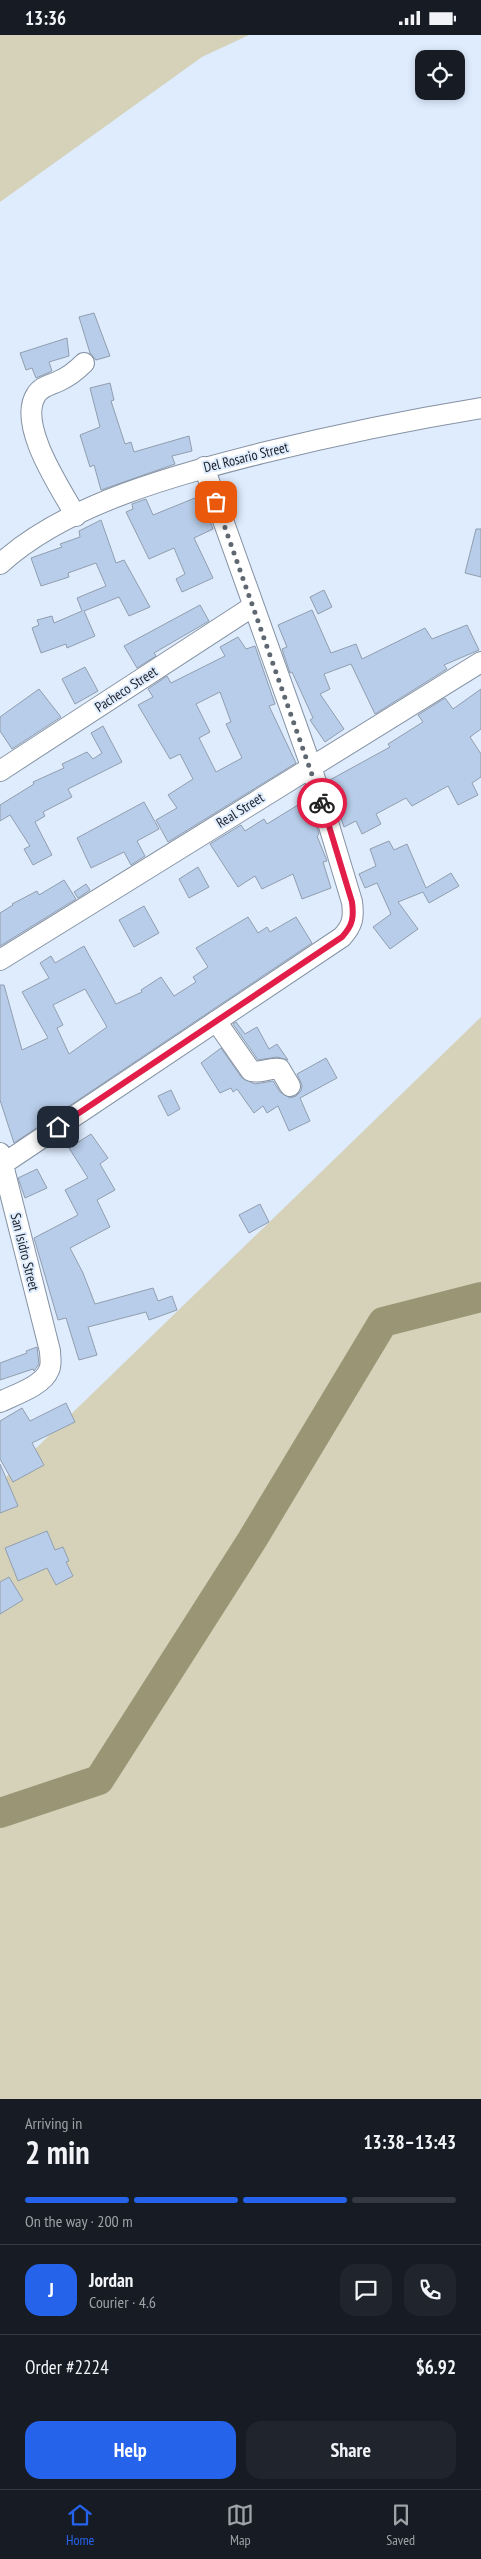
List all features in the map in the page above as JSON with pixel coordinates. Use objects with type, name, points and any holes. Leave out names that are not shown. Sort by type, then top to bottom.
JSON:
[{"type":"street","points":[[76,516],[43,460],[34,430],[32,407],[35,395],[42,388],[59,381],[84,363]]},
{"type":"street","name":"Del Rosario Street","points":[[0,564],[30,539],[76,516],[113,499],[204,467],[366,429],[481,408]]},
{"type":"street","points":[[1,1161],[342,937],[350,928],[354,917],[352,902],[310,766],[252,607],[204,467]]},
{"type":"street","name":"Pacheco Street","points":[[0,771],[252,607]]},
{"type":"street","name":"Real Street","points":[[0,960],[310,766],[481,662]]},
{"type":"street","points":[[216,1021],[251,1071],[261,1073],[280,1069],[290,1086]]},
{"type":"street","name":"San Isidro Street","points":[[0,1402],[46,1375],[51,1365],[50,1351],[1,1161]]},
{"type":"shaded area","points":[[0,35],[249,35],[202,57],[0,202]]},
{"type":"shaded area","points":[[481,1017],[481,2099],[0,2099],[0,1483]]},
{"type":"building","points":[[94,313],[110,356],[96,360],[90,353],[79,317]]},
{"type":"building","points":[[67,338],[69,356],[49,362],[52,371],[36,378],[32,368],[26,370],[20,353]]},
{"type":"building","points":[[110,383],[114,400],[111,401],[125,444],[131,442],[134,452],[189,436],[192,451],[172,456],[175,464],[101,490],[94,465],[90,467],[80,435],[100,427],[90,388]]},
{"type":"building","points":[[200,496],[213,529],[194,538],[213,578],[182,592],[176,579],[185,574],[174,548],[149,559],[126,512],[133,509],[132,504],[146,499],[153,515]]},
{"type":"building","points":[[101,520],[116,563],[124,560],[150,607],[129,616],[119,597],[84,611],[95,636],[67,648],[66,644],[41,653],[32,628],[39,625],[37,620],[52,616],[54,623],[82,611],[77,598],[106,586],[96,563],[68,573],[69,577],[41,586],[31,558],[62,547],[60,544],[80,537],[79,531]]},
{"type":"building","points":[[476,529],[481,529],[481,577],[465,573]]},
{"type":"building","points":[[324,590],[332,607],[318,614],[310,597]]},
{"type":"building","points":[[200,605],[209,621],[154,653],[156,656],[137,668],[124,646]]},
{"type":"building","points":[[312,610],[331,653],[356,644],[362,659],[425,628],[432,639],[467,625],[479,650],[444,665],[447,669],[375,714],[351,664],[324,674],[330,689],[320,694],[344,729],[325,742],[310,720],[313,718],[292,672],[290,673],[282,649],[287,647],[278,625]]},
{"type":"building","points":[[238,637],[246,649],[255,646],[275,704],[269,706],[296,763],[168,842],[156,820],[177,808],[168,795],[193,779],[180,754],[170,759],[138,705],[153,697],[148,689],[167,676],[171,683],[225,656],[220,647]],"holes":[[[220,692],[231,722],[226,724],[242,758],[216,772],[199,738],[210,732],[196,704]]]},
{"type":"building","points":[[85,667],[98,691],[75,704],[62,679]]},
{"type":"building","points":[[39,689],[61,717],[12,749],[0,731],[0,717]]},
{"type":"building","points":[[481,689],[481,729],[470,737],[481,754],[481,777],[472,783],[478,795],[458,805],[448,786],[412,806],[406,798],[376,814],[381,824],[362,834],[356,821],[344,827],[328,781],[390,747],[388,744],[423,722],[418,715],[445,698],[453,709]]},
{"type":"building","points":[[103,726],[122,762],[68,789],[72,797],[43,812],[45,816],[35,822],[52,855],[33,865],[24,849],[30,846],[10,815],[0,821],[0,805],[34,784],[33,782],[64,768],[62,764],[87,752],[93,759],[102,753],[91,733]]},
{"type":"building","points":[[306,800],[311,809],[319,834],[317,836],[327,861],[323,862],[331,888],[302,899],[293,874],[262,889],[255,876],[238,887],[210,844],[241,825],[245,831],[264,819],[267,824]]},
{"type":"building","points":[[144,802],[159,829],[137,841],[145,856],[131,865],[124,852],[91,868],[77,838]]},
{"type":"building","points":[[389,841],[394,850],[407,844],[426,888],[451,873],[459,886],[429,903],[423,892],[398,902],[418,929],[390,949],[373,927],[391,914],[377,883],[365,888],[359,874],[376,866],[370,849]]},
{"type":"building","points":[[198,867],[209,887],[189,898],[179,879]]},
{"type":"building","points":[[64,880],[76,899],[0,946],[0,913],[12,904],[37,891],[39,895]]},
{"type":"building","points":[[86,884],[90,890],[78,898],[74,892]]},
{"type":"building","points":[[144,906],[159,933],[134,947],[119,920]]},
{"type":"building","points":[[248,917],[258,933],[267,927],[270,932],[296,917],[312,943],[14,1143],[0,1100],[0,985],[4,985],[22,1050],[48,1038],[22,992],[49,978],[40,963],[51,956],[55,963],[84,946],[116,1004],[142,992],[141,990],[161,977],[174,996],[196,982],[193,977],[208,967],[196,948]],"holes":[[[85,989],[107,1027],[69,1054],[57,1028],[63,1025],[53,1005]]]},
{"type":"building","points":[[236,1022],[245,1034],[257,1027],[269,1049],[277,1044],[288,1060],[277,1057],[258,1060],[233,1024]]},
{"type":"building","points":[[221,1048],[242,1078],[255,1084],[273,1081],[280,1092],[290,1098],[296,1096],[301,1091],[302,1085],[297,1074],[326,1058],[337,1078],[300,1098],[310,1121],[289,1131],[278,1106],[267,1113],[263,1106],[254,1113],[237,1089],[233,1092],[231,1088],[220,1093],[201,1063]]},
{"type":"building","points":[[171,1090],[180,1109],[168,1116],[158,1096]]},
{"type":"building","points":[[91,1134],[108,1158],[100,1164],[115,1190],[97,1200],[110,1227],[70,1248],[83,1273],[95,1304],[153,1288],[158,1301],[172,1296],[177,1310],[149,1320],[146,1312],[88,1327],[97,1355],[79,1360],[66,1318],[58,1320],[34,1238],[78,1215],[65,1190],[88,1178],[69,1148]]},
{"type":"building","points":[[37,1169],[47,1188],[25,1198],[18,1178]]},
{"type":"building","points":[[260,1204],[269,1222],[249,1233],[239,1215]]},
{"type":"building","points":[[37,1347],[39,1364],[34,1371],[33,1369],[0,1380],[0,1363],[27,1353],[26,1351]]},
{"type":"building","points":[[66,1403],[75,1422],[32,1443],[44,1465],[13,1482],[0,1459],[0,1421],[22,1408],[30,1421]]},
{"type":"building","points":[[0,1464],[18,1506],[0,1513]]},
{"type":"building","points":[[47,1531],[55,1550],[63,1547],[69,1561],[66,1562],[73,1576],[56,1585],[47,1568],[18,1581],[5,1548]]},
{"type":"building","points":[[9,1577],[23,1600],[0,1614],[0,1582]]},
{"type":"waterway","points":[[0,1813],[99,1780],[252,1540],[383,1322],[481,1297]]},
{"type":"way so far","points":[[216,502],[322,803]]},
{"type":"route","points":[[58,1127],[342,937],[350,928],[354,917],[352,902],[322,803]]}]
